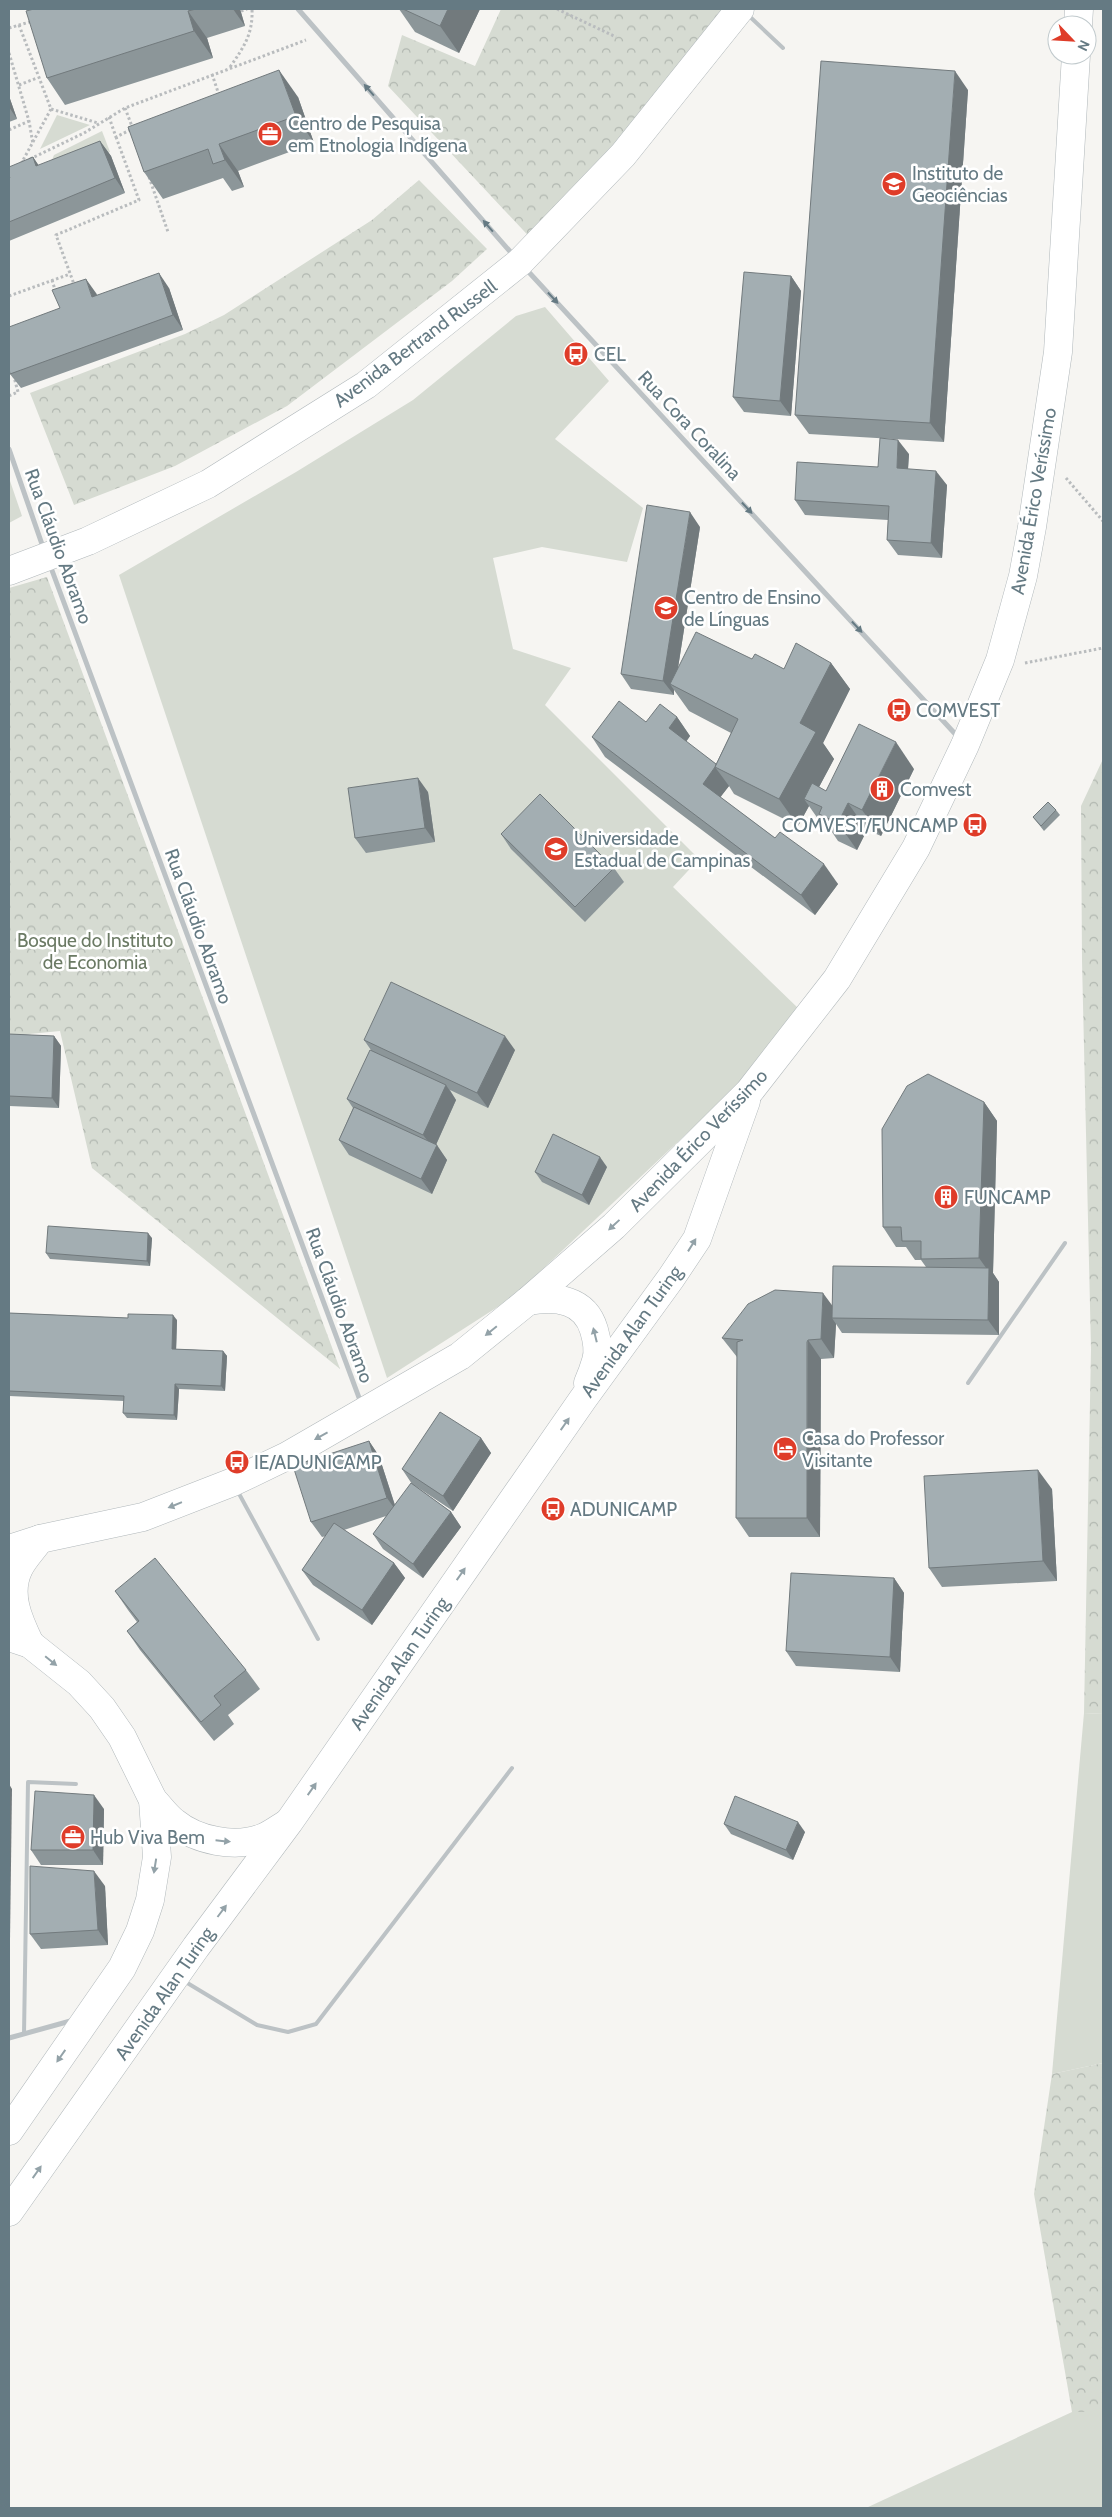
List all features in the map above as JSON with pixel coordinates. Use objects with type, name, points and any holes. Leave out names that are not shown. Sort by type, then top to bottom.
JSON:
[{"type":"street","name":"Rua Cora Coralina","points":[[298,9],[520,262],[965,745]]},
{"type":"street","name":"Avenida Bertrand Russell","points":[[9,571],[88,541],[216,479],[366,386],[520,262],[623,155],[741,9]]},
{"type":"street","name":"Avenida Érico Veríssimo","points":[[9,1549],[40,1539],[143,1517],[233,1482],[287,1456],[460,1356],[528,1301],[614,1226],[749,1092],[836,979],[916,848],[965,745],[1000,660],[1023,576],[1058,352],[1075,65]]},
{"type":"street","name":"Rua Cláudio Abramo","points":[[9,449],[47,557],[364,1412]]},
{"type":"street","name":"Avenida Alan Turing","points":[[9,2212],[176,1976],[289,1822],[583,1399],[697,1239],[749,1092]]},
{"type":"street","points":[[528,1301],[547,1298],[563,1299],[581,1308],[591,1322],[597,1341],[596,1360],[583,1399]]},
{"type":"street","points":[[40,1539],[18,1569],[14,1589],[19,1641],[79,1684],[102,1708],[122,1737],[152,1800],[175,1823],[192,1833],[218,1841],[239,1842],[263,1838],[289,1822]]},
{"type":"street","points":[[9,2131],[122,1968],[140,1931],[150,1900],[157,1857],[152,1800]]},
{"type":"street","points":[[9,2038],[89,2016]]},
{"type":"lane","points":[[741,9],[783,48]]},
{"type":"lane","points":[[968,1383],[1065,1243]]},
{"type":"lane","points":[[233,1482],[318,1639]]},
{"type":"lane","points":[[176,1976],[257,2025],[288,2032],[316,2024],[512,1768]]},
{"type":"lane","points":[[24,2034],[28,1782],[76,1784]]},
{"type":"path","points":[[241,11],[247,9]]},
{"type":"path","points":[[229,68],[242,50],[253,26],[252,9]]},
{"type":"path","points":[[557,9],[616,37]]},
{"type":"path","points":[[9,28],[36,20]]},
{"type":"path","points":[[18,25],[50,109],[33,145],[22,162]]},
{"type":"path","points":[[15,165],[84,133],[125,108],[320,34]]},
{"type":"path","points":[[9,53],[29,121],[33,145]]},
{"type":"path","points":[[212,74],[222,103]]},
{"type":"path","points":[[19,85],[37,78]]},
{"type":"path","points":[[125,108],[136,138]]},
{"type":"path","points":[[50,109],[98,123]]},
{"type":"path","points":[[76,291],[56,235],[139,200],[109,117]]},
{"type":"path","points":[[9,130],[29,121]]},
{"type":"path","points":[[116,137],[133,129]]},
{"type":"path","points":[[22,162],[29,168]]},
{"type":"path","points":[[147,173],[168,232]]},
{"type":"path","points":[[9,296],[70,274]]},
{"type":"path","points":[[52,280],[57,296]]},
{"type":"path","points":[[9,396],[18,392],[11,368]]},
{"type":"path","points":[[1043,450],[1103,521]]},
{"type":"path","points":[[1016,665],[1103,648]]},
{"type":"green space","points":[[501,9],[740,9],[537,245],[388,86],[402,35],[475,66]]},
{"type":"green space","points":[[57,115],[90,125],[40,149]]},
{"type":"green space","points":[[102,131],[110,152],[49,178],[47,172],[54,155]]},
{"type":"green space","points":[[419,180],[487,249],[452,281],[287,406],[175,466],[74,505],[30,393],[185,334],[224,315],[372,220]]},
{"type":"green space","points":[[545,307],[609,381],[555,439],[643,508],[627,562],[542,547],[493,558],[513,649],[571,668],[545,705],[699,859],[673,887],[799,1009],[734,1089],[513,1297],[387,1378],[119,575],[296,472],[413,400],[516,316]]},
{"type":"green space","points":[[9,478],[22,516],[9,523]]},
{"type":"green space","name":"Bosque do Instituto de Economia","points":[[47,577],[340,1369],[92,1168],[60,1031],[9,1036],[9,588]]},
{"type":"green space","points":[[1103,759],[1103,1714],[1084,1713],[1091,1349],[1082,961],[1081,806]]},
{"type":"green space","points":[[1084,1713],[1103,1714],[1103,2063],[1052,2074]]},
{"type":"green space","points":[[1103,2063],[1103,2412],[1072,2412],[1034,2194],[1052,2074]]},
{"type":"green space","points":[[1072,2412],[1103,2412],[1103,2508],[866,2508]]},
{"type":"building","points":[[34,9],[196,9],[188,11],[194,31],[47,78],[26,11]]},
{"type":"building","points":[[403,9],[448,9],[440,26]]},
{"type":"building","name":"Instituto de Geociências","points":[[821,61],[955,71],[930,423],[795,415]]},
{"type":"building","points":[[279,70],[296,116],[219,144],[225,160],[213,164],[208,149],[144,172],[128,127]]},
{"type":"building","points":[[100,141],[115,178],[9,222],[9,167],[33,157],[36,166]]},
{"type":"building","points":[[744,272],[791,276],[780,401],[733,397]]},
{"type":"building","points":[[159,273],[173,315],[10,374],[9,327],[60,308],[52,290],[86,279],[92,297]]},
{"type":"building","points":[[880,438],[898,440],[897,468],[936,471],[931,543],[887,540],[889,506],[795,500],[797,462],[878,467]]},
{"type":"building","name":"Centro de Ensino de Línguas","points":[[647,505],[690,512],[663,681],[621,674]]},
{"type":"building","points":[[696,632],[752,659],[755,654],[784,669],[796,643],[831,663],[800,723],[816,732],[779,799],[715,767],[738,719],[670,684]]},
{"type":"building","points":[[619,701],[646,722],[660,704],[677,717],[669,728],[716,764],[703,784],[775,838],[780,832],[824,864],[801,895],[592,737]]},
{"type":"building","points":[[859,724],[896,742],[862,810],[848,803],[838,823],[819,814],[822,807],[804,799],[812,783],[826,791]]},
{"type":"building","points":[[418,778],[425,828],[355,838],[348,788]]},
{"type":"building","points":[[540,794],[614,868],[575,907],[501,834]]},
{"type":"building","points":[[1048,802],[1056,810],[1041,826],[1033,817]]},
{"type":"building","points":[[391,982],[505,1036],[477,1093],[364,1040]]},
{"type":"building","points":[[9,1034],[54,1036],[52,1098],[9,1096]]},
{"type":"building","points":[[370,1050],[446,1085],[423,1135],[347,1099]]},
{"type":"building","name":"FUNCAMP","points":[[928,1074],[984,1102],[979,1258],[921,1259],[921,1241],[902,1241],[901,1227],[883,1227],[882,1129],[907,1086]]},
{"type":"building","points":[[354,1107],[437,1145],[421,1179],[339,1140]]},
{"type":"building","points":[[553,1134],[600,1157],[582,1195],[535,1172]]},
{"type":"building","points":[[48,1226],[148,1233],[147,1261],[46,1253]]},
{"type":"building","points":[[833,1266],[989,1268],[988,1320],[832,1318]]},
{"type":"building","name":"Casa do Professor Visitante","points":[[775,1290],[823,1293],[821,1339],[808,1340],[807,1342],[807,1518],[736,1518],[737,1342],[743,1340],[722,1338],[748,1304]]},
{"type":"building","points":[[9,1313],[128,1318],[128,1314],[173,1315],[172,1349],[223,1351],[221,1386],[175,1384],[174,1415],[123,1413],[124,1396],[9,1391]]},
{"type":"building","points":[[440,1412],[481,1438],[443,1496],[402,1469]]},
{"type":"building","points":[[369,1441],[387,1498],[311,1522],[293,1466]]},
{"type":"building","points":[[1038,1470],[1043,1561],[929,1568],[924,1476]]},
{"type":"building","points":[[411,1483],[451,1512],[413,1564],[373,1534]]},
{"type":"building","points":[[334,1523],[394,1563],[362,1610],[302,1570]]},
{"type":"building","points":[[155,1558],[246,1670],[214,1696],[221,1705],[201,1722],[127,1631],[139,1621],[115,1591]]},
{"type":"building","points":[[791,1573],[894,1578],[890,1657],[786,1651]]},
{"type":"building","name":"Hub Viva Bem","points":[[35,1791],[94,1795],[93,1850],[31,1850]]},
{"type":"building","points":[[735,1796],[798,1822],[786,1850],[724,1824]]},
{"type":"building","points":[[30,1866],[94,1871],[98,1930],[30,1934]]},
{"type":"place","name":"Centro de Pesquisa em Etnologia Indígena","points":[[270,134]]},
{"type":"place","name":"Instituto de Geociências","points":[[894,184]]},
{"type":"place","name":"CEL","points":[[576,354]]},
{"type":"place","name":"Centro de Ensino de Línguas","points":[[666,608]]},
{"type":"place","name":"COMVEST","points":[[899,710]]},
{"type":"place","name":"Comvest","points":[[882,789]]},
{"type":"place","name":"COMVEST/FUNCAMP","points":[[975,825]]},
{"type":"place","name":"Universidade Estadual de Campinas","points":[[556,849]]},
{"type":"place","name":"FUNCAMP","points":[[946,1197]]},
{"type":"place","name":"Casa do Professor Visitante","points":[[785,1449]]},
{"type":"place","name":"IE/ADUNICAMP","points":[[237,1462]]},
{"type":"place","name":"ADUNICAMP","points":[[553,1509]]},
{"type":"place","name":"Hub Viva Bem","points":[[73,1837]]}]
